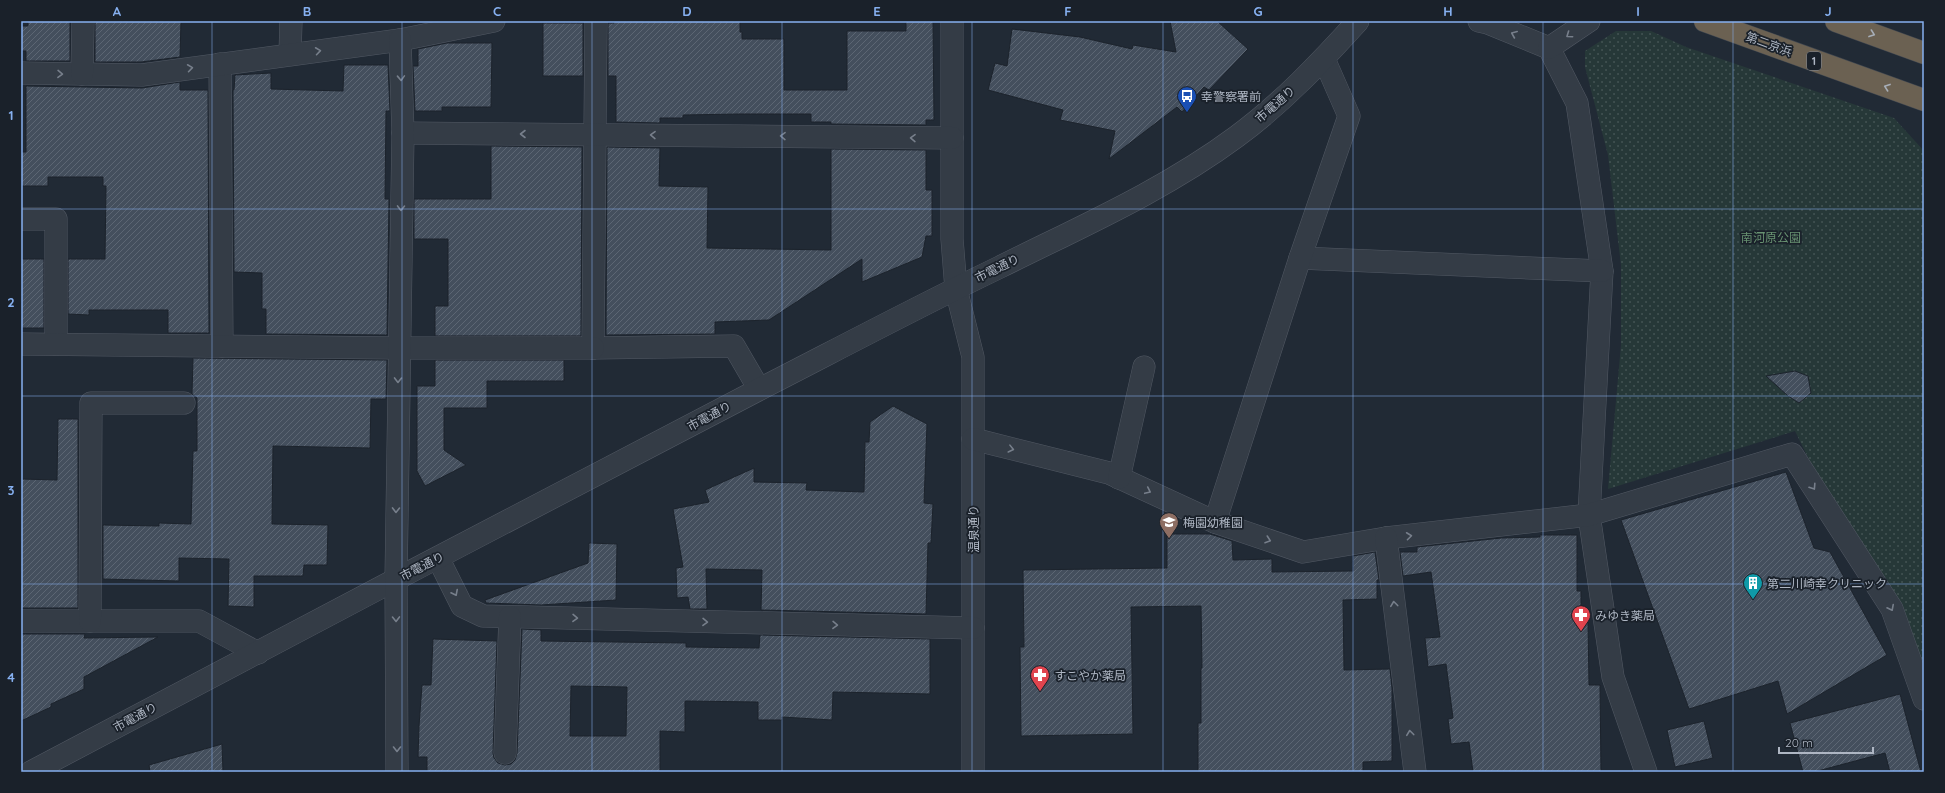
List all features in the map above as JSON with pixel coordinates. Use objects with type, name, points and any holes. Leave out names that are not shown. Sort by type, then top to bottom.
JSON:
[{"type":"highway","name":"第二京浜","points":[[1705,21],[1924,100]]},
{"type":"highway","points":[[1836,21],[1924,53]]},
{"type":"street","points":[[82,74],[83,21]]},
{"type":"street","points":[[290,54],[291,21]]},
{"type":"street","points":[[21,73],[142,75],[400,40],[494,21]]},
{"type":"street","points":[[593,348],[596,21]]},
{"type":"street","name":"温泉通り","points":[[952,21],[952,239],[956,288],[973,357],[973,772]]},
{"type":"street","name":"市電通り","points":[[31,772],[956,288],[1132,202],[1184,171],[1247,128],[1282,100],[1324,59],[1358,21]]},
{"type":"street","points":[[1479,21],[1488,22],[1549,48],[1577,103],[1602,271],[1589,515],[1613,677],[1646,772]]},
{"type":"street","points":[[1549,48],[1588,21]]},
{"type":"street","points":[[397,772],[396,580],[403,133],[400,40]]},
{"type":"street","points":[[1215,522],[1300,258],[1350,116],[1324,59]]},
{"type":"street","points":[[220,64],[222,346]]},
{"type":"street","points":[[403,133],[952,138]]},
{"type":"street","points":[[21,219],[56,219],[56,344]]},
{"type":"street","points":[[1300,258],[1602,271]]},
{"type":"street","points":[[21,344],[399,348],[734,346],[759,390]]},
{"type":"street","points":[[1119,478],[1144,367]]},
{"type":"street","points":[[90,621],[91,403],[184,403]]},
{"type":"street","points":[[973,439],[1109,473],[1215,522],[1303,552],[1386,538],[1589,515],[1792,454],[1892,609],[1924,700]]},
{"type":"street","points":[[1386,538],[1415,772]]},
{"type":"street","points":[[438,558],[462,606],[483,616],[973,628]]},
{"type":"street","points":[[505,753],[510,617]]},
{"type":"street","points":[[21,621],[199,621],[258,652]]},
{"type":"green space","name":"南河原公園","points":[[1616,31],[1651,31],[1686,47],[1894,118],[1924,151],[1924,673],[1819,480],[1795,431],[1608,489],[1621,345],[1621,265],[1608,155],[1585,67],[1585,51]]},
{"type":"building","points":[[28,21],[70,21],[70,61],[26,61],[26,51],[21,51],[21,26],[28,26]]},
{"type":"building","points":[[95,21],[181,21],[180,57],[141,62],[95,62]]},
{"type":"building","points":[[614,21],[740,21],[740,32],[742,32],[742,39],[784,39],[784,90],[847,90],[847,31],[906,31],[906,21],[933,21],[934,120],[926,120],[926,125],[831,124],[831,122],[811,122],[811,114],[739,114],[683,115],[683,118],[660,118],[660,123],[616,122],[616,76],[608,76],[608,23],[614,23]]},
{"type":"building","points":[[1170,21],[1217,21],[1248,49],[1209,90],[1204,87],[1182,112],[1177,107],[1109,159],[1115,131],[1060,120],[1063,110],[988,90],[995,63],[1007,66],[1012,29],[1080,37],[1132,49],[1133,45],[1176,52]]},
{"type":"building","points":[[543,23],[583,23],[583,76],[543,76]]},
{"type":"building","points":[[447,43],[492,43],[491,107],[442,107],[442,111],[415,111],[413,66],[418,66],[418,49]]},
{"type":"building","points":[[344,65],[388,65],[390,111],[386,111],[385,199],[389,199],[387,335],[266,334],[266,309],[262,309],[262,273],[234,272],[233,90],[235,75],[271,73],[271,89],[343,91]]},
{"type":"building","points":[[180,82],[180,90],[208,90],[209,333],[168,333],[168,310],[89,310],[89,315],[68,314],[68,259],[105,259],[106,186],[103,186],[103,177],[48,177],[48,186],[21,186],[21,152],[26,152],[26,86],[142,88]]},
{"type":"building","points":[[491,146],[582,147],[581,336],[435,336],[435,306],[448,306],[448,239],[414,239],[414,199],[491,199]]},
{"type":"building","points":[[607,147],[660,148],[659,186],[708,187],[707,248],[831,250],[831,149],[926,150],[926,190],[932,190],[932,236],[926,236],[922,257],[862,282],[862,259],[769,320],[715,322],[715,334],[606,335]]},
{"type":"building","points":[[21,259],[44,259],[44,328],[21,328]]},
{"type":"building","points":[[193,358],[387,360],[386,399],[371,399],[370,448],[273,446],[272,524],[328,525],[327,565],[304,565],[303,576],[254,576],[254,607],[228,606],[229,559],[179,558],[179,581],[103,579],[103,525],[159,526],[159,523],[191,524],[193,451],[197,451],[197,398],[192,394]]},
{"type":"building","points":[[435,360],[564,360],[564,381],[487,381],[487,408],[444,408],[444,450],[466,465],[425,486],[417,471],[417,386],[435,386]]},
{"type":"building","points":[[1795,371],[1808,376],[1811,393],[1799,403],[1788,396],[1766,376]]},
{"type":"building","points":[[893,406],[927,424],[924,503],[933,504],[931,543],[928,543],[926,614],[761,610],[762,570],[706,569],[707,609],[690,609],[688,597],[677,598],[676,568],[683,567],[673,509],[709,502],[705,490],[754,468],[754,482],[807,483],[806,490],[864,492],[865,442],[869,442],[870,422]]},
{"type":"building","points":[[58,419],[78,419],[78,608],[21,608],[21,479],[57,480]]},
{"type":"building","name":"第二川崎幸クリニック","points":[[1786,472],[1814,548],[1830,552],[1887,655],[1787,714],[1778,681],[1689,709],[1621,520]]},
{"type":"building","points":[[1167,534],[1210,534],[1232,541],[1233,560],[1272,559],[1272,572],[1353,571],[1353,556],[1375,552],[1379,580],[1377,580],[1377,599],[1343,600],[1344,670],[1390,669],[1392,688],[1392,761],[1363,762],[1363,772],[1198,772],[1198,723],[1201,723],[1202,668],[1201,606],[1131,607],[1133,734],[1021,736],[1020,647],[1024,647],[1023,570],[1167,568]]},
{"type":"building","points":[[1540,535],[1577,535],[1577,591],[1581,591],[1581,622],[1588,622],[1589,685],[1600,685],[1601,772],[1473,772],[1469,742],[1451,744],[1448,719],[1453,718],[1446,664],[1428,667],[1425,638],[1440,637],[1431,572],[1403,576],[1400,552],[1417,552],[1417,547],[1501,538],[1540,537]]},
{"type":"building","points":[[589,543],[617,544],[616,600],[541,605],[486,603],[485,600],[588,563]]},
{"type":"building","points":[[522,629],[541,630],[541,641],[686,643],[686,647],[759,648],[760,635],[930,639],[930,694],[833,692],[832,720],[782,717],[782,720],[758,720],[758,702],[685,701],[685,732],[660,731],[660,772],[427,772],[427,757],[418,757],[419,726],[422,685],[431,685],[433,639],[497,641],[493,753],[494,758],[498,763],[505,765],[511,764],[515,760],[517,753]],"holes":[[[571,686],[627,687],[626,736],[570,736]]]},
{"type":"building","points":[[21,634],[85,634],[84,638],[158,637],[84,677],[84,689],[51,704],[51,707],[21,721]]},
{"type":"building","points":[[1900,694],[1921,772],[1890,772],[1885,753],[1814,772],[1803,772],[1790,723]]},
{"type":"building","points":[[1704,721],[1713,758],[1675,767],[1667,730]]},
{"type":"building","points":[[222,744],[223,772],[150,772],[149,765]]},
{"type":"place","name":"幸警察署前","points":[[1187,113]]},
{"type":"place","name":"梅園幼稚園","points":[[1169,539]]},
{"type":"place","name":"第二川崎幸クリニック","points":[[1753,600]]},
{"type":"place","name":"みゆき薬局","points":[[1581,632]]},
{"type":"place","name":"すこやか薬局","points":[[1040,692]]}]
